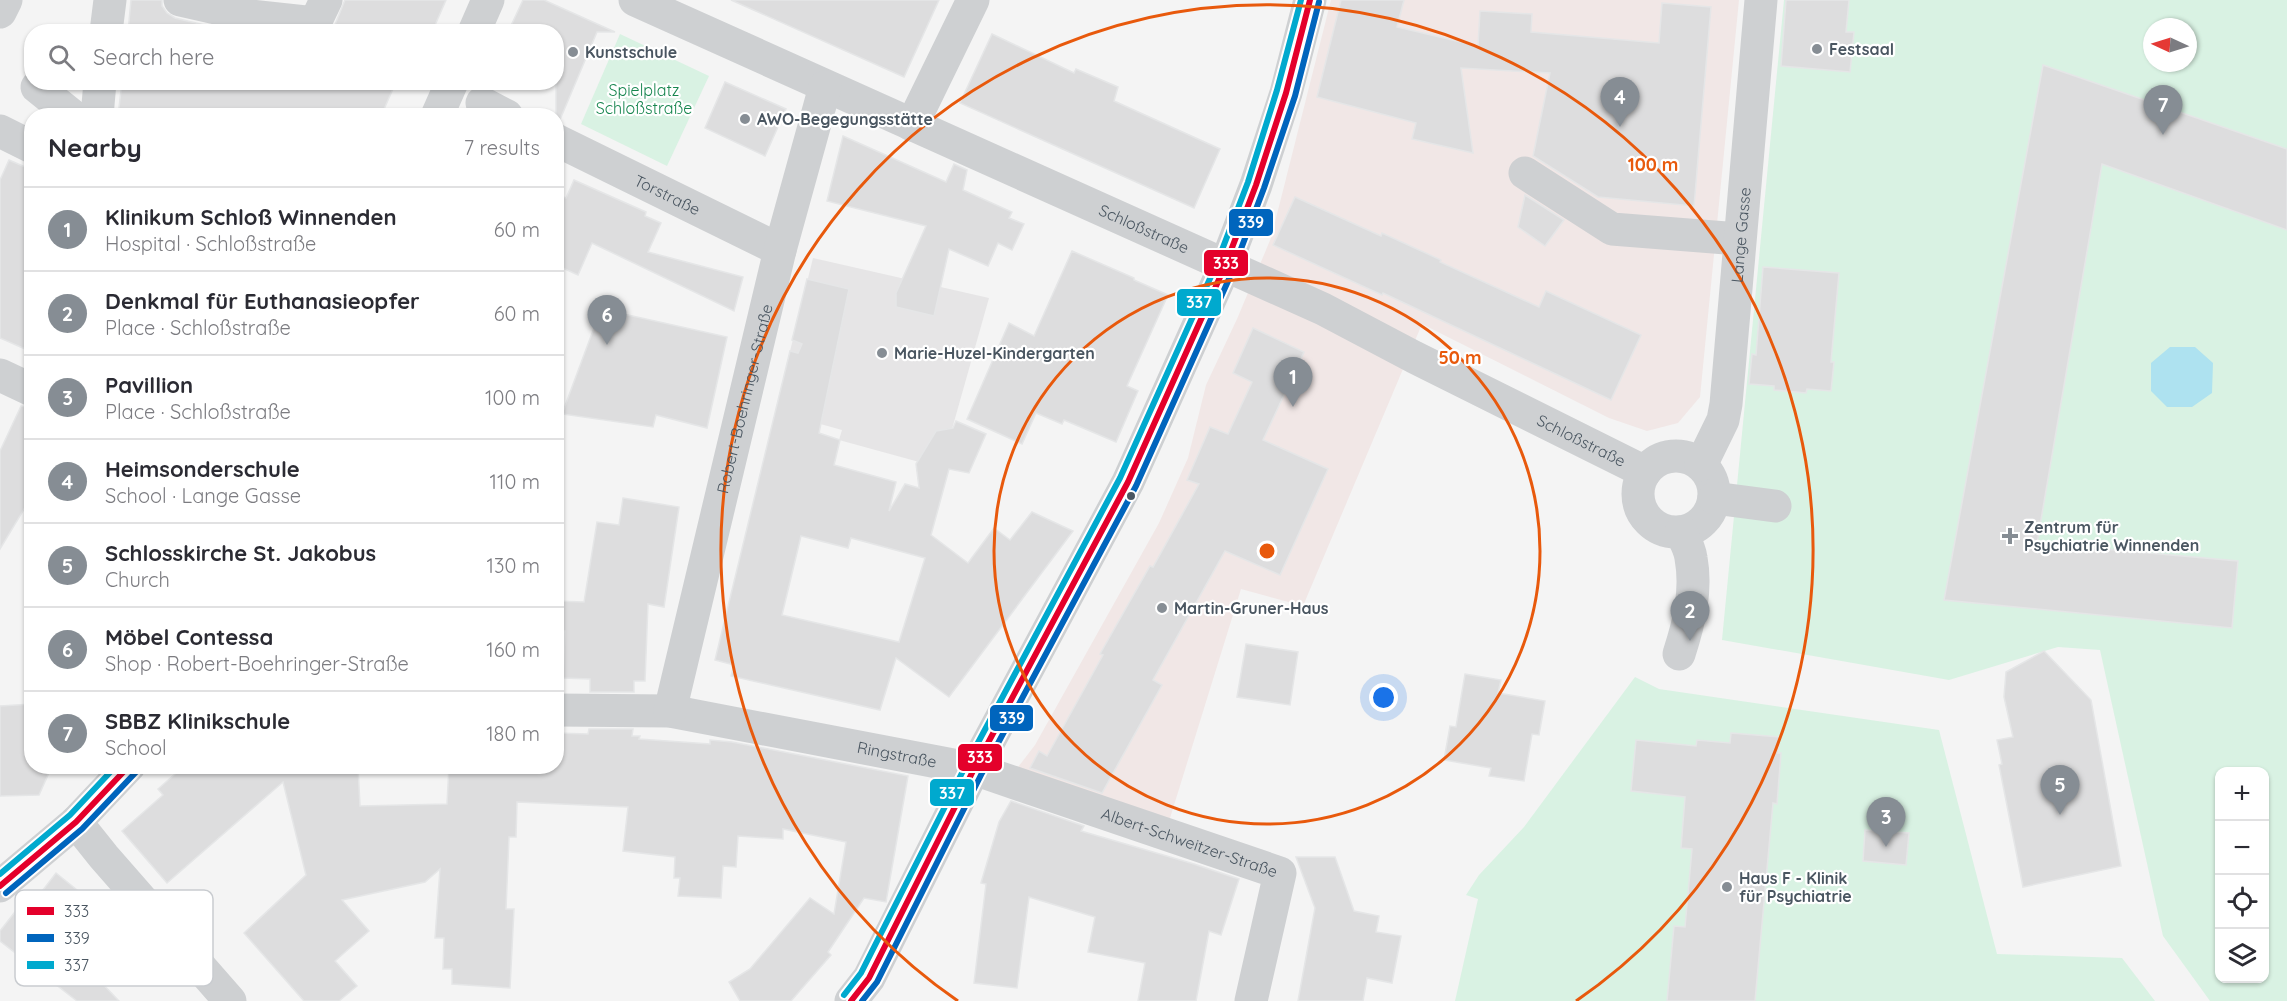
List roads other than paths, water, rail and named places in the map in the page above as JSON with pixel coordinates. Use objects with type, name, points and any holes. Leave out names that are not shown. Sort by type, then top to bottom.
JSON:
[{"type":"street","points":[[0,12],[6,0]]},
{"type":"street","points":[[107,24],[110,0]]},
{"type":"street","points":[[180,0],[251,16],[315,23],[326,0]]},
{"type":"street","points":[[478,24],[488,0]]},
{"type":"street","name":"Schloßstraße","points":[[635,0],[1323,309],[1645,472]]},
{"type":"street","points":[[912,125],[972,0]]},
{"type":"street","points":[[851,1001],[869,978],[974,769],[1128,482],[1225,266],[1256,185],[1286,93],[1310,0]]},
{"type":"street","name":"Lange Gasse","points":[[1701,465],[1723,420],[1761,0]]},
{"type":"street","name":"Robert-Boehringer-Straße","points":[[670,711],[780,250],[825,87]]},
{"type":"street","points":[[42,90],[63,108]]},
{"type":"street","points":[[98,108],[99,90]]},
{"type":"street","points":[[441,108],[448,90]]},
{"type":"street","points":[[0,130],[24,143]]},
{"type":"street","name":"Torstraße","points":[[564,144],[780,250]]},
{"type":"street","points":[[1525,173],[1612,229],[1739,239]]},
{"type":"street","points":[[0,375],[24,386]]},
{"type":"street","name":"Schloßstraße","points":[[1681,531],[1669,531],[1657,527],[1644,513],[1638,495],[1645,472],[1654,463],[1666,457],[1678,456],[1701,465]]},
{"type":"street","points":[[1679,654],[1690,621],[1693,591],[1691,556],[1681,531],[1694,528],[1703,520],[1711,510],[1714,498],[1713,486],[1701,465]]},
{"type":"street","points":[[1714,498],[1775,506]]},
{"type":"street","name":"Ringstraße","points":[[564,710],[670,711],[974,769]]},
{"type":"street","name":"Albert-Schweitzer-Straße","points":[[974,769],[1280,873],[1251,1001]]},
{"type":"street","points":[[0,886],[76,822],[121,774]]},
{"type":"street","points":[[76,822],[133,890]]},
{"type":"street","points":[[213,982],[230,1001]]},
{"type":"water","points":[[2170,347],[2195,347],[2213,363],[2212,393],[2192,407],[2167,407],[2151,391],[2151,363]]},
{"type":"place","name":"Festsaal","points":[[1817,49]]},
{"type":"place","name":"Kunstschule","points":[[573,52]]},
{"type":"place","name":"AWO-Begegungsstätte","points":[[745,119]]},
{"type":"place","name":"Heimsonderschule","points":[[1620,127]]},
{"type":"place","name":"SBBZ Klinikschule","points":[[2163,135]]},
{"type":"place","name":"Möbel Contessa","points":[[607,345]]},
{"type":"place","name":"Marie-Huzel-Kindergarten","points":[[882,353]]},
{"type":"place","name":"Klinikum Schloß Winnenden","points":[[1293,407]]},
{"type":"place","name":"Zentrum für Psychiatrie Winnenden","points":[[2010,536]]},
{"type":"place","name":"Martin-Gruner-Haus","points":[[1162,608]]},
{"type":"place","name":"Denkmal für Euthanasieopfer","points":[[1690,641]]},
{"type":"place","name":"Schlosskirche St. Jakobus","points":[[2060,815]]},
{"type":"place","name":"Pavillion","points":[[1886,847]]},
{"type":"place","name":"Haus F - Klinik für Psychiatrie","points":[[1727,887]]},
{"type":"park label","name":"Spielplatz Schloßstraße","points":[[644,99]]}]
